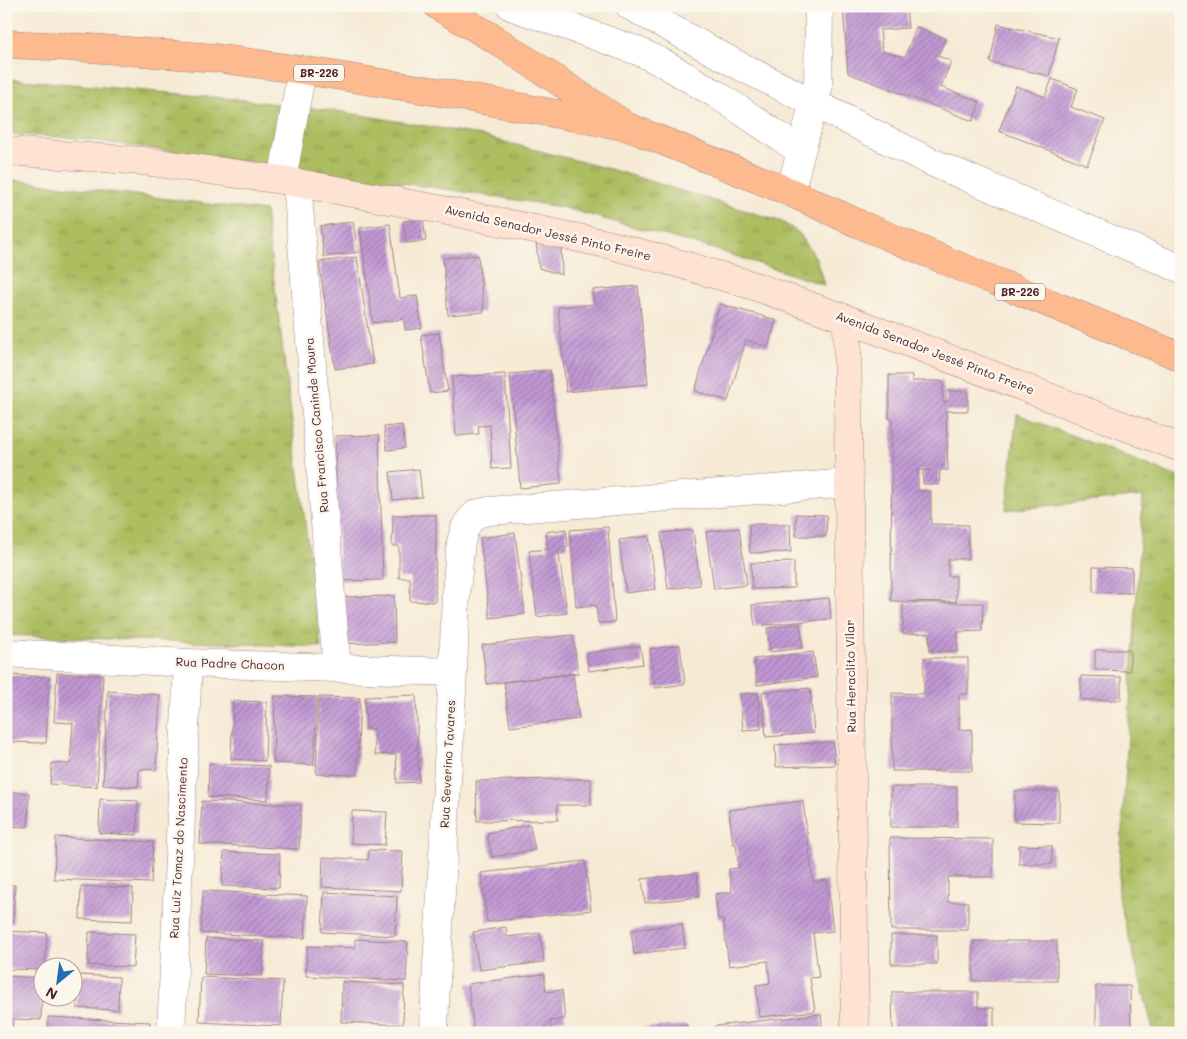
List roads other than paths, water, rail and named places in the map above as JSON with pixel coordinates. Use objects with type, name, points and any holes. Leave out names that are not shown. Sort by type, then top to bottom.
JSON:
[{"type":"highway","name":"BR-226","points":[[438,6],[496,40],[628,127]]},
{"type":"highway","name":"BR-226","points":[[6,44],[90,48],[216,58],[438,92],[628,127],[790,192],[859,224],[1181,357]]},
{"type":"street","points":[[496,40],[510,6],[638,51],[663,63],[716,94],[801,150]]},
{"type":"street","points":[[630,6],[738,65],[929,160],[1181,270]]},
{"type":"street","points":[[790,192],[818,88],[818,6]]},
{"type":"street","name":"Rua Francisco Caninde Moura","points":[[302,70],[289,181],[338,668]]},
{"type":"street","name":"Avenida Senador Jessé Pinto Freire","points":[[6,151],[143,160],[289,181],[607,244],[752,285],[910,342],[1181,448]]},
{"type":"street","name":"Rua Heraclito Vilar","points":[[847,319],[855,1033]]},
{"type":"street","name":"Rua Severino Tavares","points":[[434,1033],[456,592],[462,542],[465,528],[469,521],[476,514],[489,511],[849,483]]},
{"type":"street","name":"Rua Padre Chacon","points":[[6,653],[188,663],[453,672]]},
{"type":"street","name":"Rua Luiz Tomaz do Nascimento","points":[[171,1033],[188,663]]}]
